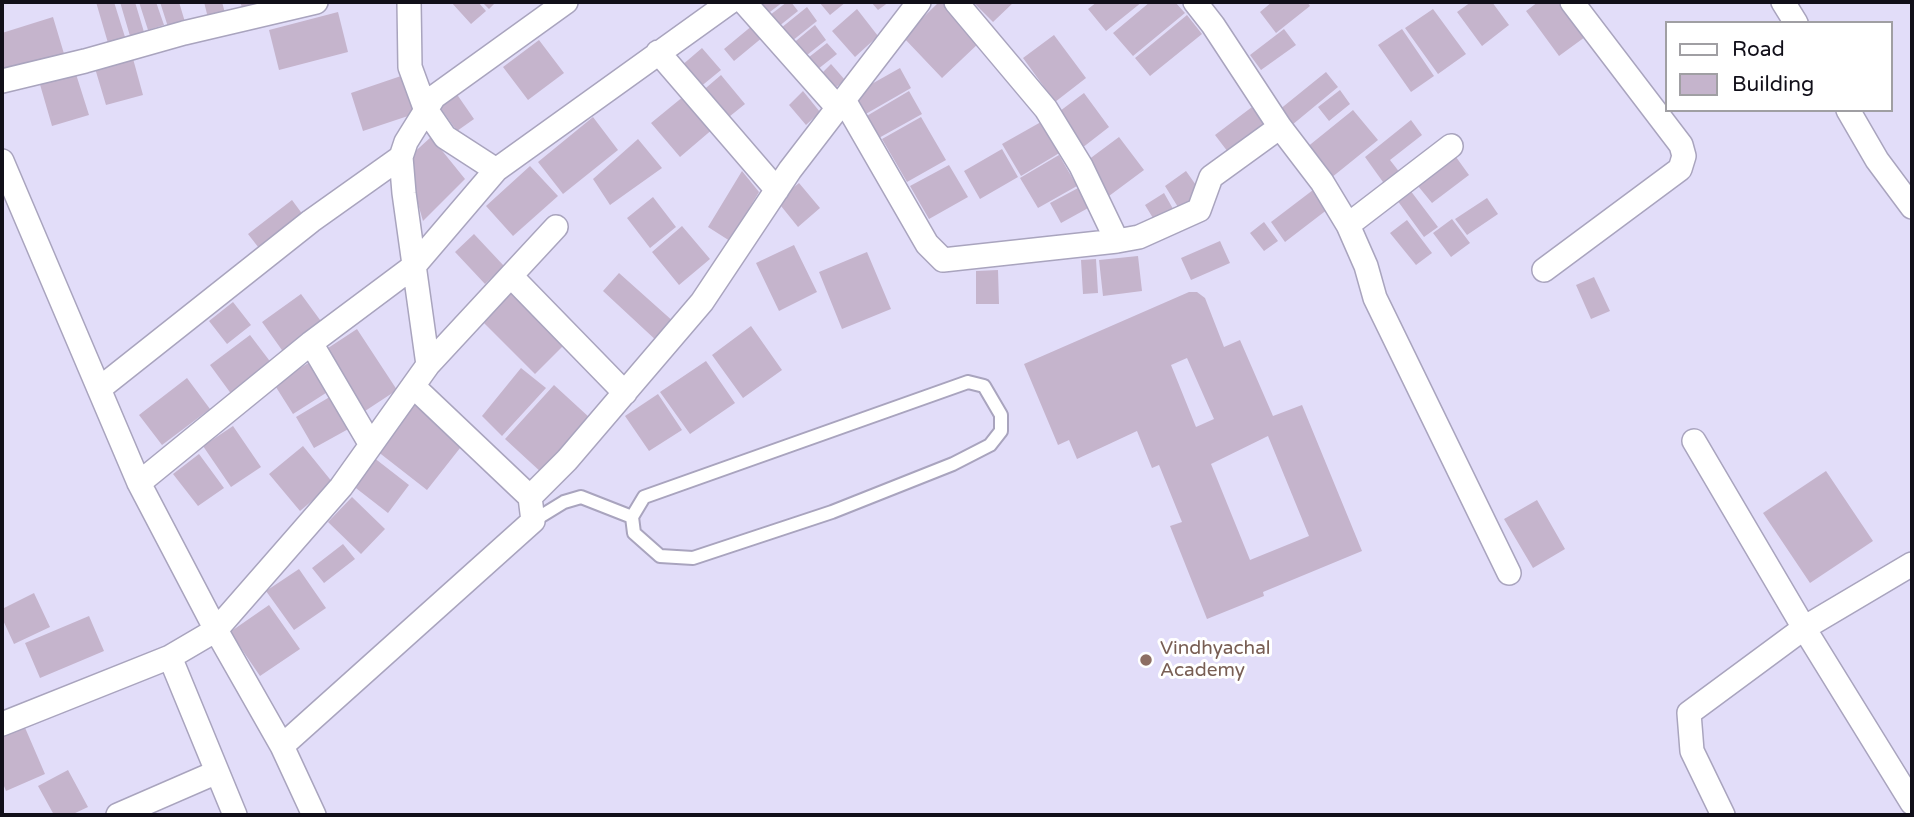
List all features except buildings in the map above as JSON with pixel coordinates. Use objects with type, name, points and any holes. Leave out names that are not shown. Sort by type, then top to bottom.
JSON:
[{"type":"street","points":[[2,81],[184,33],[316,2]]},
{"type":"street","points":[[409,2],[410,67],[425,108],[445,137],[496,170]]},
{"type":"street","points":[[428,365],[404,193],[401,157],[405,142],[434,97],[566,2]]},
{"type":"street","points":[[139,483],[311,343],[414,266],[496,170],[730,2]]},
{"type":"street","points":[[744,2],[841,104],[927,244],[933,253],[943,260],[1139,237],[1199,210],[1211,177],[1280,127]]},
{"type":"street","points":[[530,497],[568,460],[702,302],[777,190],[919,2]]},
{"type":"street","points":[[956,2],[1046,109],[1081,166],[1117,241]]},
{"type":"street","points":[[1195,2],[1280,127],[1322,182],[1348,225],[1366,266],[1375,298],[1509,573]]},
{"type":"street","points":[[1544,270],[1680,169],[1684,156],[1681,145],[1572,2]]},
{"type":"street","points":[[1783,2],[1795,21]]},
{"type":"street","points":[[658,52],[777,190]]},
{"type":"street","points":[[1849,112],[1877,160],[1912,207]]},
{"type":"street","points":[[1348,225],[1451,146]]},
{"type":"street","points":[[99,390],[312,221],[401,157]]},
{"type":"street","points":[[2,161],[139,483],[216,630],[282,746],[314,815]]},
{"type":"street","points":[[2,724],[170,657],[216,630],[341,486],[428,365],[556,227]]},
{"type":"street","points":[[511,276],[625,393]]},
{"type":"street","points":[[311,343],[371,445]]},
{"type":"street","points":[[282,746],[533,521],[530,497],[413,386]]},
{"type":"street","points":[[1694,441],[1804,628],[1912,803]]},
{"type":"street","points":[[1723,815],[1692,751],[1689,713],[1804,628],[1912,564]]},
{"type":"street","points":[[170,657],[234,815]]},
{"type":"street","points":[[118,815],[217,772]]},
{"type":"lane","points":[[968,382],[984,386],[1001,415],[1001,431],[990,446],[953,464],[832,512],[693,558],[660,556],[634,533],[632,516],[644,498],[968,382]]},
{"type":"lane","points":[[533,521],[564,502],[581,497],[632,516]]},
{"type":"place","name":"Vindhyachal Academy","points":[[1146,660]]}]
